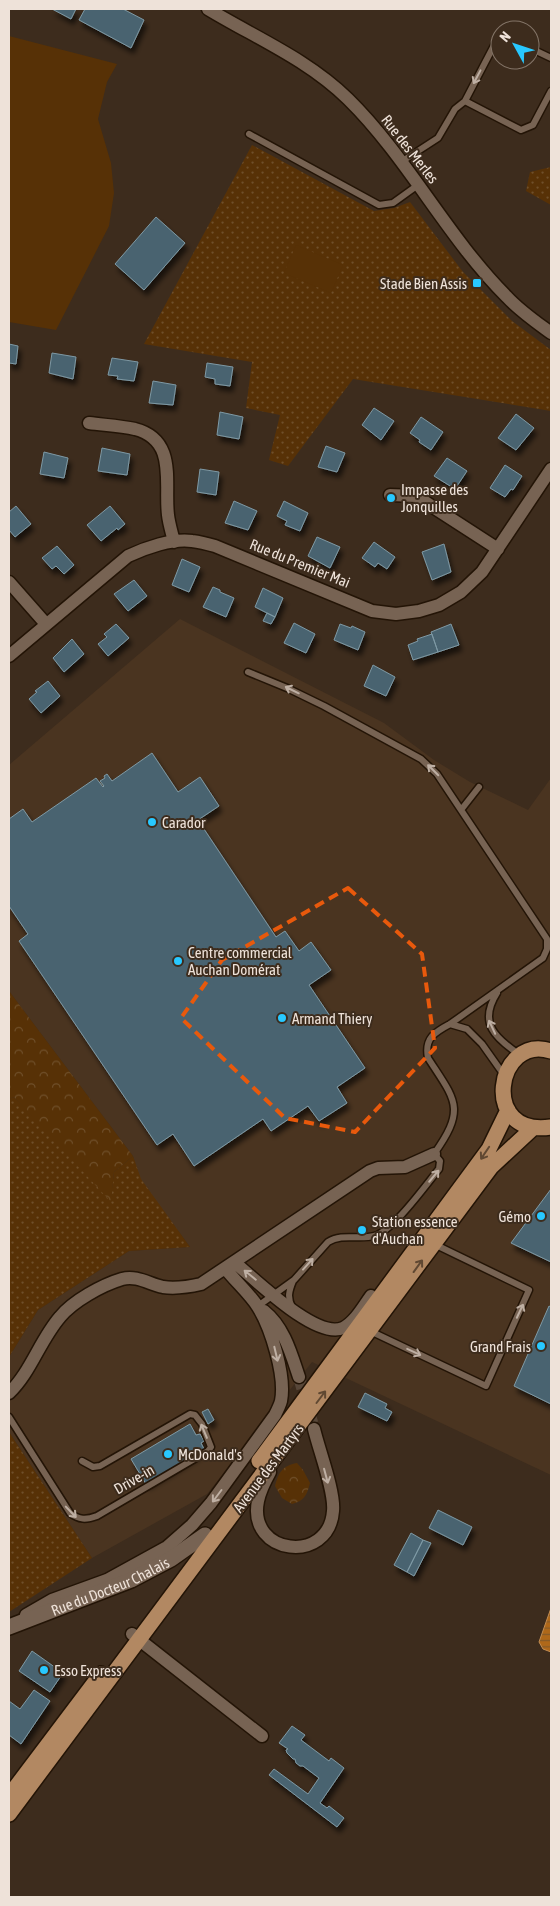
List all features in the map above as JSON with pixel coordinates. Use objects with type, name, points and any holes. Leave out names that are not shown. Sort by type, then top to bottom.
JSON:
[{"type":"main road","points":[[550,1050],[539,1050],[521,1055],[511,1064],[504,1075],[502,1093],[508,1110],[523,1124],[533,1128],[551,1127]]},
{"type":"main road","name":"Avenue des Martyrs","points":[[9,1814],[136,1637],[206,1535],[489,1149],[508,1110]]},
{"type":"main road","name":"Avenue des Martyrs","points":[[9,1796],[136,1637],[286,1443],[491,1167],[533,1128]]},
{"type":"main road","name":"Rue du Docteur Chalais","points":[[9,1626],[131,1580],[170,1559],[206,1535]]},
{"type":"street","name":"Rue des Merles","points":[[212,11],[296,58],[320,74],[348,99],[380,134],[483,271],[523,312],[551,333]]},
{"type":"street","points":[[89,423],[136,430],[151,436],[160,447],[168,471],[168,515],[174,542]]},
{"type":"street","name":"Rue du Premier Mai","points":[[9,656],[128,556],[145,547],[190,540],[215,546],[372,611],[396,614],[419,611],[439,605],[461,592],[482,572],[551,469]]},
{"type":"street","points":[[390,495],[404,494],[416,496],[498,548]]},
{"type":"street","points":[[9,582],[46,624]]},
{"type":"street","points":[[9,1393],[19,1383],[60,1316],[88,1294],[123,1279],[143,1279],[162,1286],[182,1289],[201,1284],[370,1171],[378,1168],[405,1167],[434,1154]]},
{"type":"street","points":[[230,1265],[274,1294],[293,1311],[317,1326],[326,1329],[342,1328],[355,1318],[406,1250],[432,1227]]},
{"type":"street","points":[[9,1626],[52,1600],[106,1580],[160,1551],[192,1525],[211,1503],[275,1415],[281,1400],[278,1363],[272,1337],[258,1306],[230,1265]]},
{"type":"street","points":[[258,1306],[278,1326],[289,1348],[299,1377]]},
{"type":"street","points":[[286,1443],[262,1487],[258,1501],[258,1516],[262,1529],[277,1543],[294,1548],[302,1548],[324,1534],[329,1527],[333,1511],[332,1497],[314,1429]]},
{"type":"street","points":[[136,1637],[262,1736]]},
{"type":"lane","points":[[401,162],[438,138],[455,109],[465,101],[490,53]]},
{"type":"lane","points":[[465,101],[521,130],[533,125],[551,91]]},
{"type":"lane","points":[[249,134],[379,205],[393,203],[418,185]]},
{"type":"lane","points":[[248,672],[324,706],[421,759],[437,774],[547,939],[547,949],[543,958],[450,1024],[434,1032],[426,1051],[428,1058],[451,1093],[454,1103],[452,1127],[434,1154],[440,1161],[439,1169],[385,1232],[366,1238],[333,1238],[294,1280],[258,1306]]},
{"type":"lane","points":[[461,810],[479,786]]},
{"type":"lane","points":[[499,989],[490,1003],[488,1016],[492,1029],[501,1042],[521,1055]]},
{"type":"lane","points":[[450,1024],[466,1029],[482,1044],[504,1075]]},
{"type":"lane","points":[[370,1331],[486,1386],[529,1290],[434,1244]]},
{"type":"lane","points":[[293,1311],[288,1292],[294,1280]]},
{"type":"lane","name":"Drive-in","points":[[9,1417],[70,1513],[77,1518],[86,1519],[97,1516],[211,1448],[202,1424],[195,1414],[190,1414],[100,1466],[93,1467],[82,1461]]},
{"type":"highlighted area","points":[[348,888],[422,954],[435,1048],[355,1132],[285,1118],[181,1018],[222,960]]},
{"type":"shaded area","points":[[180,619],[384,723],[434,760],[470,782],[528,810],[551,778],[551,1475],[312,1362],[207,1494],[92,1558],[9,1432],[9,1357],[38,1310],[129,1251],[190,1247],[140,1179],[133,1156],[9,991],[9,765]]},
{"type":"shaded area","points":[[551,1608],[551,1652],[543,1649],[539,1642]]},
{"type":"green space","points":[[9,36],[117,64],[107,82],[98,119],[111,163],[114,193],[109,226],[56,330],[9,322]]},
{"type":"green space","points":[[252,145],[374,211],[394,208],[410,202],[463,272],[512,321],[551,350],[551,411],[353,379],[288,466],[269,460],[280,415],[246,408],[252,362],[144,344]]},
{"type":"green space","points":[[551,167],[551,205],[526,191],[530,172]]},
{"type":"green space","points":[[296,245],[343,265],[331,293],[284,273]]},
{"type":"green space","points":[[9,991],[133,1156],[114,1172],[111,1202],[14,1097],[9,1099]]},
{"type":"green space","points":[[14,1097],[111,1197],[114,1172],[133,1156],[141,1179],[190,1247],[129,1251],[38,1310],[9,1357],[9,1099]]},
{"type":"green space","points":[[9,1432],[92,1558],[9,1612]]},
{"type":"green space","points":[[297,1463],[310,1483],[304,1497],[292,1504],[282,1498],[275,1486],[282,1470]]},
{"type":"building","points":[[52,9],[76,9],[71,19]]},
{"type":"building","points":[[85,9],[123,9],[144,20],[131,48],[79,20]]},
{"type":"building","points":[[156,217],[185,243],[144,290],[115,264]]},
{"type":"building","points":[[9,344],[18,346],[16,364],[9,363]]},
{"type":"building","points":[[52,353],[76,357],[73,379],[49,373]]},
{"type":"building","points":[[112,358],[138,362],[134,381],[117,379],[118,376],[108,375]]},
{"type":"building","points":[[207,363],[233,367],[230,386],[215,384],[215,379],[205,377]]},
{"type":"building","points":[[153,381],[176,385],[173,405],[149,403]]},
{"type":"building","points":[[374,408],[394,421],[381,440],[362,425]]},
{"type":"building","points":[[220,412],[243,417],[239,439],[217,435]]},
{"type":"building","points":[[516,414],[534,428],[516,450],[498,438]]},
{"type":"building","points":[[421,417],[443,432],[431,450],[410,433]]},
{"type":"building","points":[[326,446],[345,453],[337,472],[318,467]]},
{"type":"building","points":[[102,448],[130,454],[127,475],[98,471]]},
{"type":"building","points":[[44,452],[68,458],[64,478],[40,474]]},
{"type":"building","points":[[447,458],[467,471],[455,489],[434,476]]},
{"type":"building","points":[[505,465],[522,476],[513,490],[511,489],[505,497],[490,488]]},
{"type":"building","points":[[200,469],[219,472],[216,495],[197,492]]},
{"type":"building","points":[[234,501],[257,511],[248,530],[225,523]]},
{"type":"building","points":[[284,501],[308,513],[300,531],[285,525],[287,521],[277,516]]},
{"type":"building","points":[[16,506],[31,524],[15,537],[9,530],[9,512]]},
{"type":"building","points":[[110,506],[125,524],[101,541],[87,525]]},
{"type":"building","points":[[317,537],[340,547],[330,568],[308,556]]},
{"type":"building","points":[[374,542],[395,557],[387,569],[378,563],[375,567],[362,558]]},
{"type":"building","points":[[444,544],[451,572],[432,580],[422,552]]},
{"type":"building","points":[[57,546],[74,565],[64,574],[56,566],[52,569],[42,558]]},
{"type":"building","points":[[182,559],[200,567],[189,592],[172,585]]},
{"type":"building","points":[[134,580],[147,596],[128,611],[114,594]]},
{"type":"building","points":[[213,587],[234,598],[226,617],[203,607]]},
{"type":"building","points":[[263,588],[283,598],[275,617],[255,607]]},
{"type":"building","points":[[267,613],[275,617],[271,624],[263,621]]},
{"type":"building","points":[[294,623],[315,634],[306,653],[284,643]]},
{"type":"building","points":[[116,624],[129,638],[108,656],[98,644],[107,637],[104,634]]},
{"type":"building","points":[[340,624],[351,628],[352,626],[365,632],[358,650],[334,640]]},
{"type":"building","points":[[451,624],[459,645],[438,652],[431,632]]},
{"type":"building","points":[[432,634],[438,652],[413,660],[408,645],[418,641],[417,639]]},
{"type":"building","points":[[72,639],[84,654],[64,672],[53,658]]},
{"type":"building","points":[[373,665],[395,677],[386,696],[364,686]]},
{"type":"building","points":[[48,681],[60,696],[41,713],[29,699],[37,692],[35,691]]},
{"type":"building","name":"Centre commercial Auchan Domérat","points":[[152,753],[178,792],[200,777],[219,806],[198,820],[276,937],[285,931],[299,951],[311,942],[331,970],[309,985],[365,1068],[337,1087],[347,1103],[319,1121],[308,1106],[271,1131],[263,1119],[194,1166],[173,1134],[157,1145],[19,941],[28,934],[9,906],[9,819],[23,809],[32,822],[96,778],[103,787],[100,781],[105,778],[104,776],[107,774],[112,781]]},
{"type":"building","name":"Gémo","points":[[551,1189],[551,1262],[511,1243]]},
{"type":"building","name":"Grand Frais","points":[[549,1306],[551,1307],[551,1404],[514,1386]]},
{"type":"building","points":[[365,1393],[387,1404],[385,1408],[392,1412],[387,1421],[358,1407]]},
{"type":"building","points":[[208,1409],[214,1420],[208,1424],[202,1412]]},
{"type":"building","name":"McDonald's","points":[[190,1424],[196,1435],[200,1434],[204,1441],[201,1443],[204,1449],[146,1484],[131,1459]]},
{"type":"building","points":[[438,1510],[472,1527],[463,1545],[429,1528]]},
{"type":"building","points":[[411,1533],[423,1540],[407,1572],[394,1565]]},
{"type":"building","points":[[423,1540],[431,1543],[414,1576],[407,1572]]},
{"type":"building","points":[[32,1651],[63,1673],[50,1692],[19,1671]]},
{"type":"building","points":[[34,1690],[50,1701],[21,1744],[9,1735],[9,1701],[20,1709]]},
{"type":"building","points":[[292,1726],[305,1735],[301,1740],[329,1761],[331,1758],[344,1768],[320,1803],[327,1808],[329,1806],[344,1818],[337,1827],[269,1775],[274,1769],[308,1794],[319,1778],[296,1763],[295,1759],[287,1753],[286,1750],[288,1749],[279,1743]]},
{"type":"tunnel","points":[[299,1377],[314,1429]]},
{"type":"place","name":"Stade Bien Assis","points":[[477,283]]},
{"type":"place","name":"Impasse des Jonquilles","points":[[391,498]]},
{"type":"place","name":"Carador","points":[[152,822]]},
{"type":"place","name":"Centre commercial Auchan Domérat","points":[[178,961]]},
{"type":"place","name":"Armand Thiery","points":[[282,1018]]},
{"type":"place","name":"Gémo","points":[[541,1216]]},
{"type":"place","name":"Station essence d'Auchan","points":[[362,1230]]},
{"type":"place","name":"Grand Frais","points":[[541,1346]]},
{"type":"place","name":"McDonald's","points":[[168,1454]]},
{"type":"place","name":"Esso Express","points":[[44,1670]]}]
